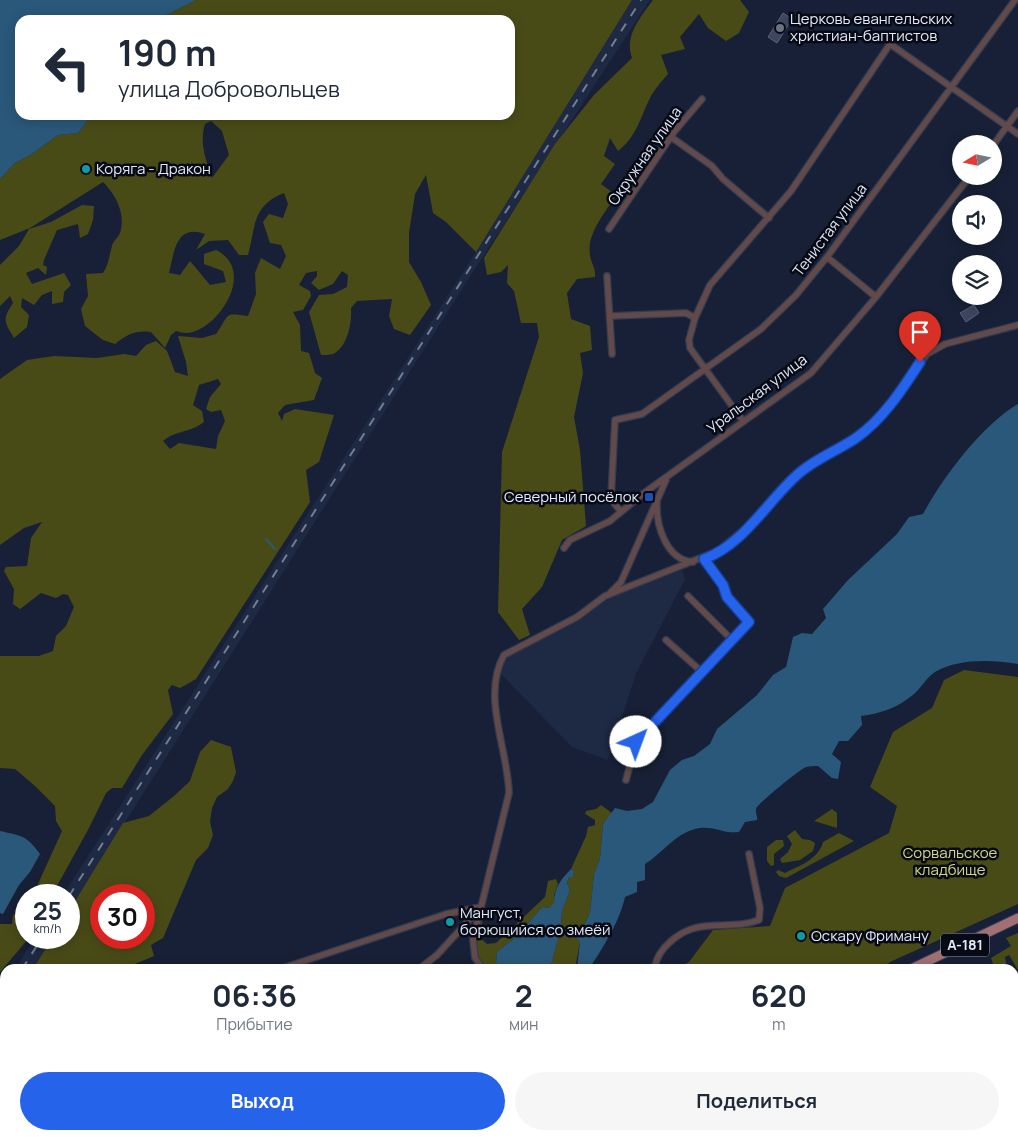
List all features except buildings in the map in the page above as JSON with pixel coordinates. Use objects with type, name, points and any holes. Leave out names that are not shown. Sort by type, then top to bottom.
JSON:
[{"type":"main road","name":"А-181","points":[[921,964],[1018,918]]},
{"type":"street","name":"Тенистая улица","points":[[621,512],[611,498],[614,420],[642,414],[761,329],[796,294],[827,257],[1015,0]]},
{"type":"street","points":[[743,421],[704,370],[690,348],[689,340],[695,318],[710,285],[792,191],[890,44],[1018,134]]},
{"type":"street","name":"Окружная улица","points":[[609,229],[674,132],[702,99]]},
{"type":"street","points":[[1001,135],[1018,111]]},
{"type":"street","points":[[671,137],[712,166],[723,179],[769,218]]},
{"type":"street","name":"Уральская улица","points":[[564,548],[570,540],[610,521],[743,421],[811,373],[876,297],[963,185]]},
{"type":"street","points":[[827,257],[876,297]]},
{"type":"street","points":[[607,276],[612,354]]},
{"type":"street","points":[[610,316],[686,313],[695,318]]},
{"type":"street","points":[[606,596],[718,552],[746,528],[798,474],[855,439],[874,424],[927,354],[945,344],[1018,325]]},
{"type":"street","points":[[479,964],[475,958],[473,944],[509,793],[508,775],[495,696],[498,664],[504,655],[577,616],[606,596],[621,582],[668,477]]},
{"type":"street","points":[[659,496],[658,522],[664,538],[680,557],[695,562]]},
{"type":"street","points":[[626,780],[636,742],[749,622],[727,597],[723,585],[704,559]]},
{"type":"street","points":[[688,596],[732,640]]},
{"type":"street","points":[[666,640],[702,672]]},
{"type":"street","points":[[656,964],[661,950],[685,930],[699,925],[746,924],[759,920],[760,908],[749,854]]},
{"type":"street","points":[[295,964],[446,914],[481,907]]},
{"type":"street","points":[[425,964],[437,955],[481,907]]},
{"type":"shaded area","points":[[0,0],[196,0],[167,15],[15,15],[15,120],[88,120],[78,133],[58,135],[32,154],[15,163],[0,179]]},
{"type":"shaded area","points":[[632,0],[650,0],[469,278],[80,894],[80,884],[70,884],[476,252]]},
{"type":"shaded area","points":[[1018,404],[1018,664],[986,661],[965,662],[945,667],[935,672],[914,694],[902,703],[882,712],[861,716],[862,725],[848,741],[839,741],[832,754],[841,762],[838,779],[832,778],[818,766],[806,767],[763,801],[756,809],[757,820],[745,822],[739,832],[700,828],[684,833],[645,864],[645,880],[637,882],[637,892],[625,897],[615,924],[592,964],[577,964],[580,942],[574,935],[567,936],[563,933],[558,939],[551,964],[497,964],[497,952],[517,936],[542,907],[549,908],[554,903],[555,893],[559,884],[571,869],[574,871],[573,877],[569,877],[567,883],[570,890],[562,911],[561,925],[570,932],[582,931],[590,912],[594,874],[600,858],[603,824],[615,808],[627,811],[642,809],[653,802],[670,770],[682,760],[694,756],[710,744],[717,729],[757,695],[773,675],[786,667],[793,637],[802,633],[812,634],[826,618],[823,609],[848,580],[897,534],[909,517],[923,514],[941,484],[964,453],[1004,413]]},
{"type":"shaded area","points":[[682,570],[685,579],[636,674],[608,760],[572,747],[500,673],[503,664],[510,655],[579,620],[609,598]]},
{"type":"shaded area","points":[[0,831],[23,837],[40,854],[30,872],[20,884],[15,884],[15,892],[3,914],[0,913]]},
{"type":"shaded area","points":[[28,949],[45,949],[36,964],[18,964]]},
{"type":"green space","points":[[196,0],[632,0],[476,252],[446,222],[433,213],[426,175],[415,194],[409,233],[409,262],[421,282],[431,305],[410,335],[394,329],[389,316],[392,299],[357,301],[351,308],[350,327],[342,346],[333,354],[321,355],[309,312],[319,295],[333,294],[347,287],[348,275],[342,271],[333,284],[319,290],[311,283],[317,276],[317,271],[306,273],[299,285],[310,291],[311,296],[303,310],[293,312],[300,325],[301,351],[309,353],[315,373],[322,378],[314,400],[285,405],[278,413],[282,421],[284,414],[295,409],[334,415],[319,462],[306,470],[310,502],[196,679],[180,688],[172,685],[168,690],[173,714],[142,755],[122,788],[112,788],[106,793],[58,884],[38,884],[62,831],[56,821],[55,806],[15,769],[0,768],[0,656],[39,656],[53,651],[56,636],[66,626],[74,607],[68,595],[63,594],[56,598],[41,593],[20,609],[13,604],[14,589],[4,571],[6,567],[27,566],[31,538],[42,522],[24,528],[0,545],[0,379],[27,360],[54,356],[97,358],[124,354],[136,356],[146,345],[156,341],[167,351],[175,372],[188,376],[178,336],[202,338],[216,334],[228,316],[234,314],[248,316],[256,294],[255,273],[261,258],[280,269],[286,256],[281,245],[270,243],[263,222],[269,214],[283,218],[288,204],[284,193],[274,198],[261,210],[254,226],[248,255],[239,255],[228,240],[209,241],[196,250],[205,234],[195,232],[187,233],[178,242],[169,273],[180,275],[190,261],[210,285],[226,282],[223,271],[204,264],[204,254],[216,250],[228,260],[233,272],[233,285],[228,299],[210,322],[199,330],[187,333],[176,331],[171,335],[165,348],[151,332],[132,333],[115,344],[103,340],[85,326],[81,309],[88,296],[86,274],[103,273],[113,244],[122,226],[119,205],[103,182],[30,228],[0,240],[0,179],[15,163],[32,154],[58,135],[78,133],[88,120],[515,120],[515,15],[167,15]],"holes":[[[211,121],[222,131],[229,155],[212,178],[204,151],[203,131],[205,124]],[[218,379],[221,384],[210,397],[206,409],[211,412],[221,410],[225,421],[218,436],[216,449],[179,443],[170,449],[163,441],[168,437],[204,422],[202,411],[193,405],[199,385]]]},
{"type":"green space","points":[[653,0],[740,0],[749,12],[739,33],[726,41],[708,28],[699,14],[680,37],[685,49],[661,55],[668,74],[651,97],[629,140],[618,151],[610,138],[604,156],[615,164],[601,184],[616,195],[598,223],[591,239],[590,255],[595,277],[577,279],[567,293],[571,319],[590,326],[592,350],[580,353],[583,373],[574,417],[580,450],[586,526],[562,540],[542,587],[522,609],[530,635],[519,640],[498,612],[502,452],[539,337],[537,323],[521,323],[514,291],[507,283],[508,265],[501,272],[487,275],[484,258],[555,144],[594,95],[632,58],[630,42],[632,35],[639,20]]},
{"type":"green space","points":[[82,205],[94,206],[93,220],[88,234],[80,238],[78,224],[57,230],[44,260],[43,265],[47,267],[46,275],[38,268],[26,273],[32,284],[64,273],[71,285],[64,292],[63,302],[52,304],[52,291],[42,295],[34,305],[22,298],[21,307],[29,315],[27,327],[14,338],[6,324],[7,313],[13,303],[10,296],[0,306],[0,265],[19,246],[29,229],[51,222]]},
{"type":"green space","name":"Сорвальское кладбище","points":[[964,670],[1018,677],[1018,904],[888,964],[685,964],[689,962],[713,930],[770,926],[785,888],[889,833],[897,806],[870,787],[893,732],[932,708],[944,680]]},
{"type":"green space","points":[[211,740],[231,747],[236,772],[233,781],[228,789],[217,797],[212,808],[210,822],[213,835],[208,848],[196,860],[163,938],[155,943],[155,884],[90,884],[90,949],[152,949],[154,956],[135,964],[36,964],[45,949],[80,949],[80,893],[123,823],[149,816],[190,781],[200,752]]},
{"type":"green space","points":[[601,805],[612,813],[603,824],[600,858],[594,874],[590,912],[582,931],[570,932],[561,926],[562,911],[570,890],[567,883],[569,877],[573,876],[574,871],[571,869],[586,836],[588,827],[595,825],[595,820],[585,814],[586,811],[596,809]]},
{"type":"green space","points":[[832,809],[837,813],[837,828],[814,821]]},
{"type":"green space","points":[[795,830],[802,839],[815,843],[813,851],[800,860],[782,863],[780,859],[788,852],[792,844],[787,836]]},
{"type":"green space","points":[[839,833],[854,841],[786,878],[779,876],[776,872],[778,870],[785,873],[813,858],[823,842]]},
{"type":"green space","points":[[776,840],[783,840],[784,846],[774,854],[774,865],[771,866],[767,861],[767,847]]},
{"type":"green space","points":[[556,879],[558,884],[554,895],[555,903],[549,908],[542,907],[517,936],[497,952],[497,964],[482,964],[476,951],[476,939],[481,918],[483,919],[479,937],[487,944],[496,943],[545,897],[548,881]]},
{"type":"green space","points":[[15,914],[15,949],[20,949],[7,964],[0,964],[0,924],[12,924],[13,915]]},
{"type":"green space","points":[[563,932],[574,935],[580,942],[576,964],[551,964],[558,939]]},
{"type":"green space","points":[[1018,933],[1018,964],[1014,964],[1009,955],[1005,957],[1006,964],[993,964],[991,958],[1011,946],[1006,938]]},
{"type":"waterway","points":[[266,539],[275,549]]},
{"type":"railway","points":[[77,884],[641,0]]},
{"type":"railway","points":[[25,964],[35,949]]},
{"type":"place","name":"Церковь евангельских христиан-баптистов","points":[[780,28]]},
{"type":"place","name":"Коряга - Дракон","points":[[86,169]]},
{"type":"place","name":"Северный посёлок","points":[[649,497]]},
{"type":"place","name":"Мангуст, борющийся со змеёй","points":[[450,922]]},
{"type":"place","name":"Оскару Фриману","points":[[801,936]]},
{"type":"route","points":[[636,742],[749,622],[727,597],[723,585],[704,559],[718,552],[732,541],[798,474],[824,456],[855,439],[874,424],[896,398],[920,362]]}]
